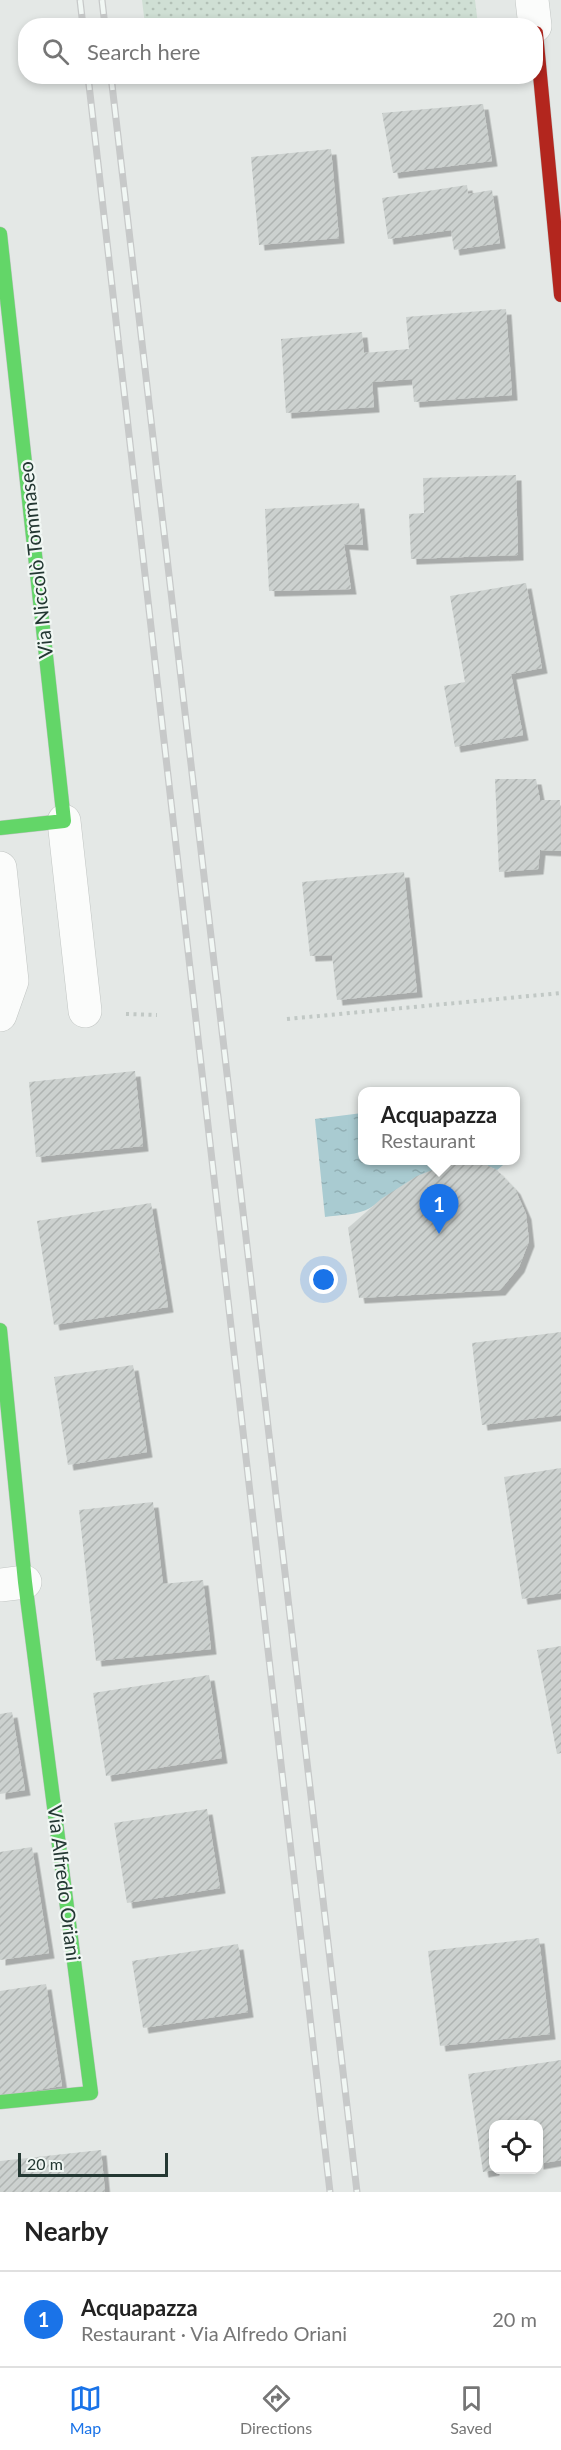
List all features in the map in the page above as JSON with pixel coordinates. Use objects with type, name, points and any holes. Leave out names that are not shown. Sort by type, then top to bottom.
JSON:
[{"type":"street","points":[[532,0],[534,18]]},
{"type":"street","points":[[541,84],[561,295]]},
{"type":"street","name":"Via Niccolò Tommaseo","points":[[0,234],[64,821]]},
{"type":"street","points":[[0,828],[64,821],[85,1011]]},
{"type":"street","points":[[0,868],[12,981],[0,1015]]},
{"type":"street","name":"Via Alfredo Oriani","points":[[0,1330],[12,1583],[91,2093],[0,2102]]},
{"type":"path","points":[[287,1019],[561,993]]},
{"type":"green space","points":[[142,0],[475,0],[477,18],[144,18]]},
{"type":"water","points":[[358,1114],[358,1165],[448,1165],[429,1172],[370,1208],[325,1217],[315,1119]]},
{"type":"water","points":[[486,1165],[503,1165],[497,1170]]},
{"type":"building","points":[[483,104],[492,161],[393,173],[382,113]]},
{"type":"building","points":[[331,149],[339,238],[259,245],[251,157]]},
{"type":"building","points":[[467,185],[468,194],[492,190],[500,243],[454,250],[451,230],[388,239],[382,198]]},
{"type":"building","points":[[506,309],[512,395],[414,402],[412,379],[372,382],[374,407],[286,413],[281,339],[362,332],[364,353],[409,349],[406,317]]},
{"type":"building","points":[[516,475],[518,555],[411,559],[409,514],[424,513],[423,478]]},
{"type":"building","points":[[359,503],[363,545],[344,544],[351,589],[269,591],[265,509]]},
{"type":"building","points":[[526,583],[542,668],[511,674],[523,735],[455,747],[444,686],[465,682],[450,596]]},
{"type":"building","points":[[495,779],[536,779],[540,800],[560,800],[561,851],[540,850],[538,869],[499,872]]},
{"type":"building","points":[[404,872],[417,992],[337,1000],[332,955],[310,956],[302,882]]},
{"type":"building","points":[[135,1071],[143,1146],[36,1157],[29,1082]]},
{"type":"building","points":[[445,1165],[487,1165],[497,1170],[515,1189],[526,1214],[529,1241],[519,1267],[500,1290],[359,1298],[348,1228],[381,1199],[417,1176]]},
{"type":"building","points":[[151,1203],[168,1307],[54,1325],[37,1221]]},
{"type":"building","points":[[561,1332],[561,1415],[482,1425],[472,1343]]},
{"type":"building","points":[[133,1365],[147,1452],[68,1465],[54,1377]]},
{"type":"building","points":[[561,1468],[561,1593],[522,1599],[504,1477]]},
{"type":"building","points":[[153,1502],[163,1584],[203,1580],[211,1649],[96,1661],[79,1510]]},
{"type":"building","points":[[561,1646],[561,1753],[557,1754],[537,1650]]},
{"type":"building","points":[[209,1675],[222,1758],[106,1776],[93,1693]]},
{"type":"building","points":[[12,1712],[25,1790],[0,1794],[0,1714]]},
{"type":"building","points":[[207,1809],[220,1888],[127,1903],[114,1823]]},
{"type":"building","points":[[32,1847],[49,1953],[0,1960],[0,1852]]},
{"type":"building","points":[[539,1938],[550,2034],[440,2046],[428,1951]]},
{"type":"building","points":[[238,1944],[248,2012],[143,2028],[132,1961]]},
{"type":"building","points":[[46,1984],[62,2086],[0,2096],[0,1991]]},
{"type":"building","points":[[561,2060],[561,2160],[543,2163],[543,2120],[489,2120],[489,2171],[483,2172],[468,2074]]},
{"type":"building","points":[[101,2150],[105,2192],[0,2192],[0,2161]]},
{"type":"railway","points":[[80,0],[82,18]]},
{"type":"railway","points":[[102,0],[104,18]]},
{"type":"railway","points":[[89,84],[330,2192]]},
{"type":"railway","points":[[112,84],[357,2192]]},
{"type":"traffic: fast","points":[[0,234],[64,821],[0,828]]},
{"type":"traffic: fast","points":[[0,1330],[25,1582],[91,2093],[0,2102]]},
{"type":"traffic: jam","points":[[541,84],[561,295]]},
{"type":"place","name":"Acquapazza","points":[[439,1234]]}]
